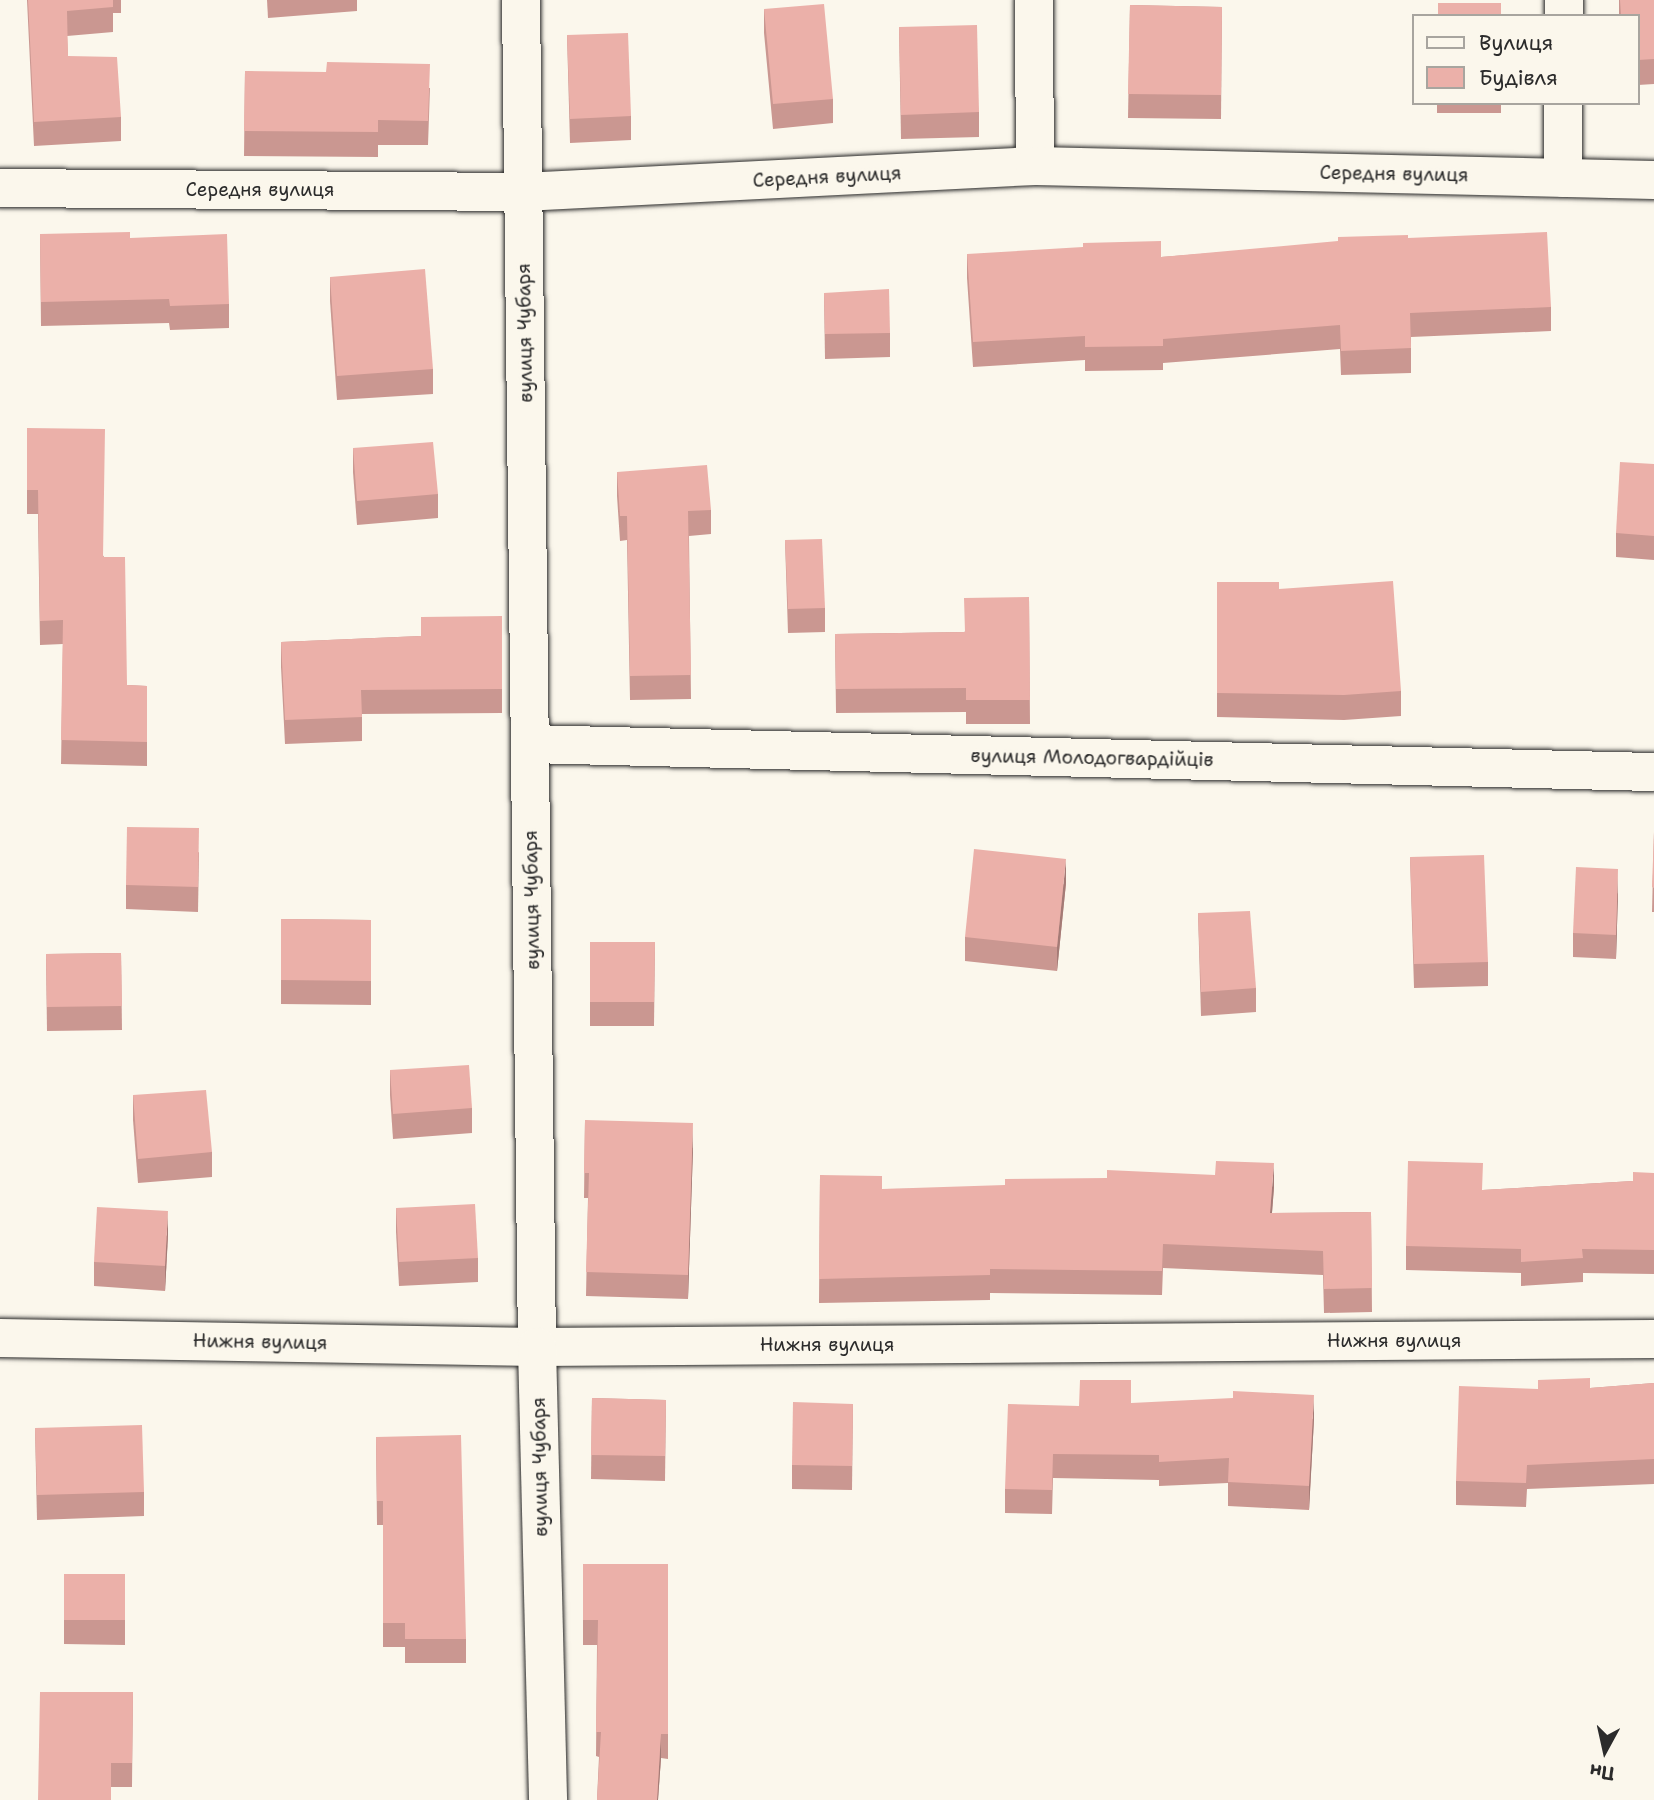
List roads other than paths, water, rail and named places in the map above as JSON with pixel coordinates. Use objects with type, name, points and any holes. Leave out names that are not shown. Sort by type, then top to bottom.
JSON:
[{"type":"street","name":"вулиця Чубаря","points":[[521,0],[537,1347],[548,1800]]},
{"type":"street","points":[[1034,0],[1035,166]]},
{"type":"street","points":[[1563,105],[1563,178]]},
{"type":"street","name":"Середня вулиця","points":[[0,188],[523,192],[1035,166],[1654,180]]},
{"type":"street","name":"вулиця Молодогвардійців","points":[[530,744],[1654,772]]},
{"type":"street","name":"Нижня вулиця","points":[[0,1338],[537,1347],[1654,1339]]}]
